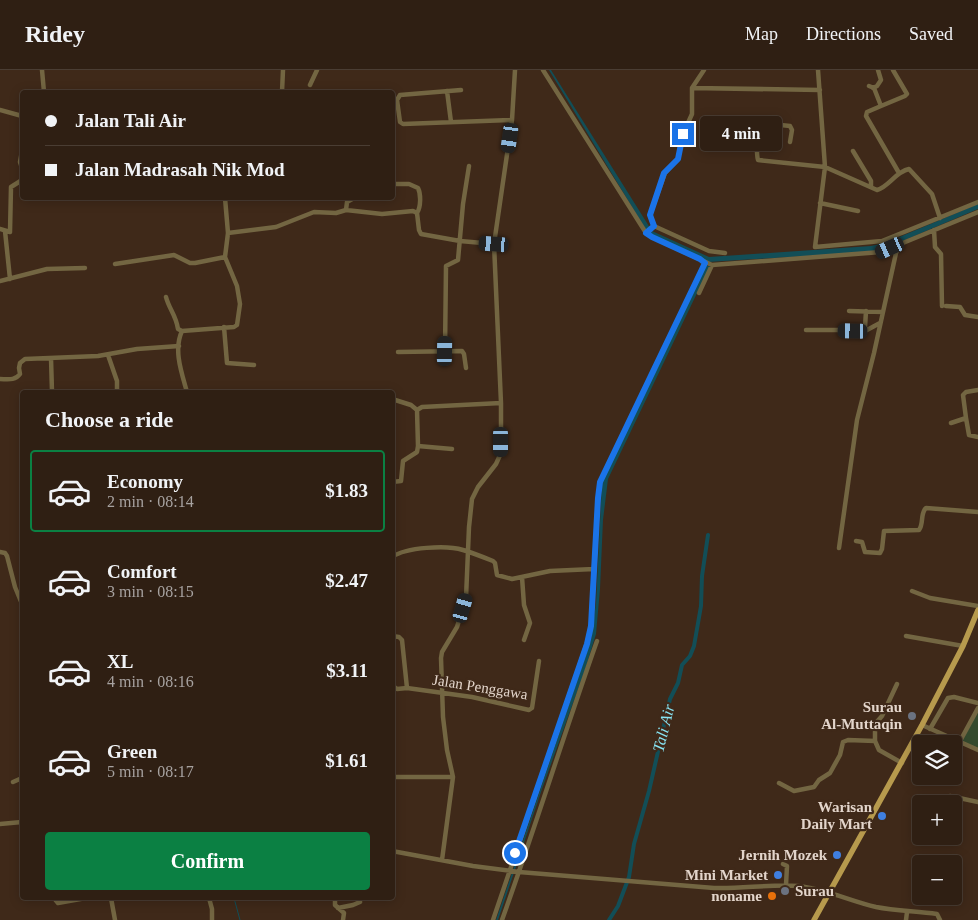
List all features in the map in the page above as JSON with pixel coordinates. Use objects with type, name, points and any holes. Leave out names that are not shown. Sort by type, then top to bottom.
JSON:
[{"type":"main road","points":[[814,920],[922,725],[963,646],[978,608]]},
{"type":"street","points":[[42,70],[44,90]]},
{"type":"street","points":[[282,90],[283,70]]},
{"type":"street","points":[[310,85],[317,70]]},
{"type":"street","points":[[442,860],[453,777],[447,750],[441,692],[442,652],[453,636],[466,598],[472,499],[478,486],[496,464],[501,453],[501,403],[494,244],[512,120],[515,70]]},
{"type":"street","points":[[543,70],[646,232],[652,237],[705,263],[712,265],[881,252],[978,212]]},
{"type":"street","points":[[704,70],[692,88],[692,114],[683,134],[678,159],[664,173],[650,215],[654,226],[708,251],[726,253]]},
{"type":"street","points":[[818,70],[826,167],[815,247],[882,241],[978,202]]},
{"type":"street","points":[[878,70],[881,80],[877,86],[871,87],[881,106]]},
{"type":"street","points":[[893,70],[907,94],[867,112],[866,116],[899,173]]},
{"type":"street","points":[[692,88],[820,90]]},
{"type":"street","points":[[461,90],[400,95],[397,100],[399,120],[403,124],[512,120]]},
{"type":"street","points":[[447,91],[450,122]]},
{"type":"street","points":[[0,110],[20,117]]},
{"type":"street","points":[[790,142],[792,130],[790,126],[761,123],[757,125],[756,156],[758,160],[826,167],[877,190],[884,187],[899,173],[910,170],[932,194],[940,218]]},
{"type":"street","points":[[853,151],[871,181],[871,187]]},
{"type":"street","points":[[445,351],[446,266],[458,260],[463,204],[469,166]]},
{"type":"street","points":[[10,279],[2,230],[10,232],[11,187],[20,181]]},
{"type":"street","points":[[395,184],[410,184],[418,188],[420,193],[420,210],[417,213],[421,234],[460,241],[494,244]]},
{"type":"street","points":[[166,297],[169,308],[174,312],[178,328],[182,331],[234,327],[238,324],[240,304],[237,286],[225,257],[228,234],[225,200]]},
{"type":"street","points":[[346,210],[347,202],[350,200]]},
{"type":"street","points":[[820,203],[858,211]]},
{"type":"street","points":[[228,234],[276,227],[314,212],[336,213],[346,210],[382,214],[413,211],[417,213]]},
{"type":"street","points":[[646,232],[654,226]]},
{"type":"street","points":[[934,230],[935,248],[941,255],[944,306],[960,307],[965,315],[978,317]]},
{"type":"street","points":[[839,548],[857,420],[896,253],[900,244]]},
{"type":"street","points":[[115,264],[174,255],[195,263],[225,257]]},
{"type":"street","points":[[493,920],[587,644],[591,626],[600,482],[705,263]]},
{"type":"street","points":[[699,292],[712,265]]},
{"type":"street","points":[[0,281],[46,269],[85,268]]},
{"type":"street","points":[[849,311],[883,312]]},
{"type":"street","points":[[853,331],[854,328],[865,327],[866,312]]},
{"type":"street","points":[[806,330],[867,330],[881,322]]},
{"type":"street","points":[[224,327],[228,363],[254,365]]},
{"type":"street","points":[[182,331],[179,346],[179,368],[186,390]]},
{"type":"street","points":[[0,379],[15,379],[18,377],[20,374],[18,368],[20,363],[25,360],[108,355],[121,351],[179,346]]},
{"type":"street","points":[[398,352],[460,350],[464,352],[466,368]]},
{"type":"street","points":[[108,355],[118,390]]},
{"type":"street","points":[[51,358],[52,390]]},
{"type":"street","points":[[978,390],[966,392],[963,395],[970,435],[978,437]]},
{"type":"street","points":[[395,400],[411,405],[417,410],[418,446],[417,452],[402,461],[401,481],[395,482]]},
{"type":"street","points":[[417,410],[421,407],[501,403]]},
{"type":"street","points":[[951,423],[966,418]]},
{"type":"street","points":[[418,446],[452,449]]},
{"type":"street","points":[[856,542],[862,542],[866,552],[880,553],[884,531],[919,530],[923,511],[926,508],[978,512]]},
{"type":"street","points":[[395,556],[430,548],[455,548],[494,562],[498,576],[510,579],[550,571],[594,569]]},
{"type":"street","points":[[0,552],[6,553],[20,599]]},
{"type":"street","points":[[522,578],[523,604],[530,623],[524,640]]},
{"type":"street","points":[[912,591],[930,598],[978,608]]},
{"type":"street","points":[[395,636],[402,640],[407,688]]},
{"type":"street","points":[[906,636],[963,646]]},
{"type":"street","points":[[502,920],[563,736],[597,641]]},
{"type":"street","name":"Jalan Penggawa","points":[[395,687],[396,689],[407,688],[472,697],[530,710],[532,708],[539,661]]},
{"type":"street","points":[[897,684],[882,716],[876,724],[875,742],[879,750],[902,763]]},
{"type":"street","points":[[930,729],[948,698],[954,696],[978,703]]},
{"type":"street","points":[[962,737],[978,708]]},
{"type":"street","points":[[922,725],[942,735]]},
{"type":"street","points":[[779,783],[794,791],[811,788],[830,773],[840,755],[843,742],[848,740],[875,742]]},
{"type":"street","points":[[962,744],[978,750]]},
{"type":"street","points":[[395,777],[453,777]]},
{"type":"street","points":[[13,782],[20,779]]},
{"type":"street","points":[[962,799],[978,802]]},
{"type":"street","points":[[0,824],[20,822]]},
{"type":"street","points":[[395,852],[519,872],[726,889],[786,885],[830,892],[877,907],[907,912],[938,914],[940,920]]},
{"type":"street","points":[[783,864],[787,866],[786,885]]},
{"type":"street","points":[[55,900],[59,903],[75,900]]},
{"type":"street","points":[[110,900],[115,920]]},
{"type":"street","points":[[210,900],[212,920]]},
{"type":"street","points":[[335,900],[335,904],[344,913],[343,920]]},
{"type":"street","points":[[338,908],[353,906],[360,902]]},
{"type":"street","points":[[906,920],[907,912]]},
{"type":"green space","points":[[978,708],[978,750],[962,744],[962,737]]},
{"type":"water","points":[[549,70],[551,70],[652,231],[709,257],[871,246],[885,243],[978,204],[978,209],[886,248],[872,252],[708,262],[649,235]]},
{"type":"water","points":[[706,266],[710,266],[608,479],[603,520],[596,634],[498,920],[496,920],[591,640],[596,603],[602,482]]},
{"type":"waterway","name":"Tali Air","points":[[609,920],[618,906],[629,877],[634,844],[649,791],[670,699],[678,683],[682,665],[690,656],[694,646],[701,606],[702,576],[708,535]]},
{"type":"waterway","points":[[235,900],[240,920]]},
{"type":"place","name":"Surau Al-Muttaqin","points":[[912,716]]},
{"type":"place","name":"Warisan Daily Mart","points":[[882,816]]},
{"type":"place","name":"Jernih Mozek","points":[[837,855]]},
{"type":"place","name":"Mini Market","points":[[778,875]]},
{"type":"place","name":"Surau","points":[[785,891]]},
{"type":"place","name":"noname","points":[[772,896]]},
{"type":"route","points":[[515,853],[587,644],[593,603],[598,489],[602,475],[705,263],[646,233],[654,226],[650,215],[664,173],[678,159],[683,134]]}]
